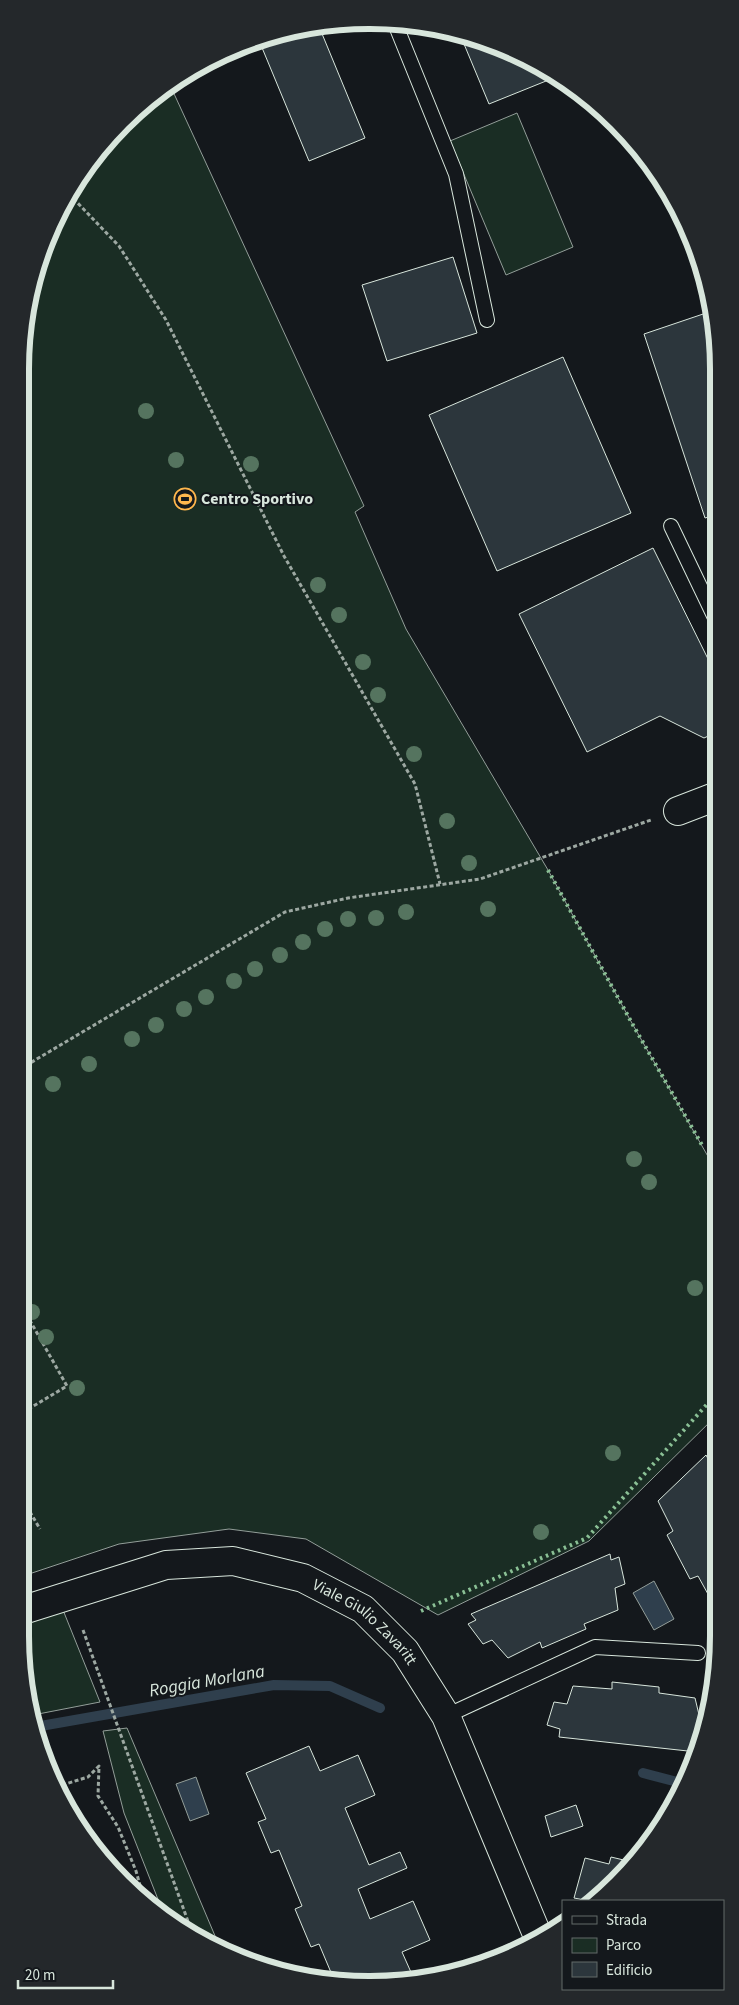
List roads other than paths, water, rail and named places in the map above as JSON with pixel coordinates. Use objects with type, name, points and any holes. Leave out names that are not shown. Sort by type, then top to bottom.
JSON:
[{"type":"street","points":[[678,811],[710,799]]},
{"type":"street","name":"Viale Giulio Zavaritt","points":[[29,1608],[166,1565],[233,1561],[303,1578],[363,1610],[405,1651],[446,1716],[536,1933]]},
{"type":"lane","points":[[398,30],[456,174],[488,320]]},
{"type":"lane","points":[[672,526],[710,607]]},
{"type":"lane","points":[[446,1716],[595,1647],[698,1653]]},
{"type":"water","points":[[654,1581],[674,1619],[654,1630],[633,1593]]},
{"type":"water","points":[[196,1777],[209,1814],[190,1821],[176,1784]]},
{"type":"waterway","name":"Roggia Morlana","points":[[41,1726],[274,1685],[330,1686],[380,1708]]},
{"type":"waterway","name":"Roggia Morlana","points":[[643,1773],[677,1782]]},
{"type":"place","name":"Centro Sportivo","points":[[185,499]]}]
